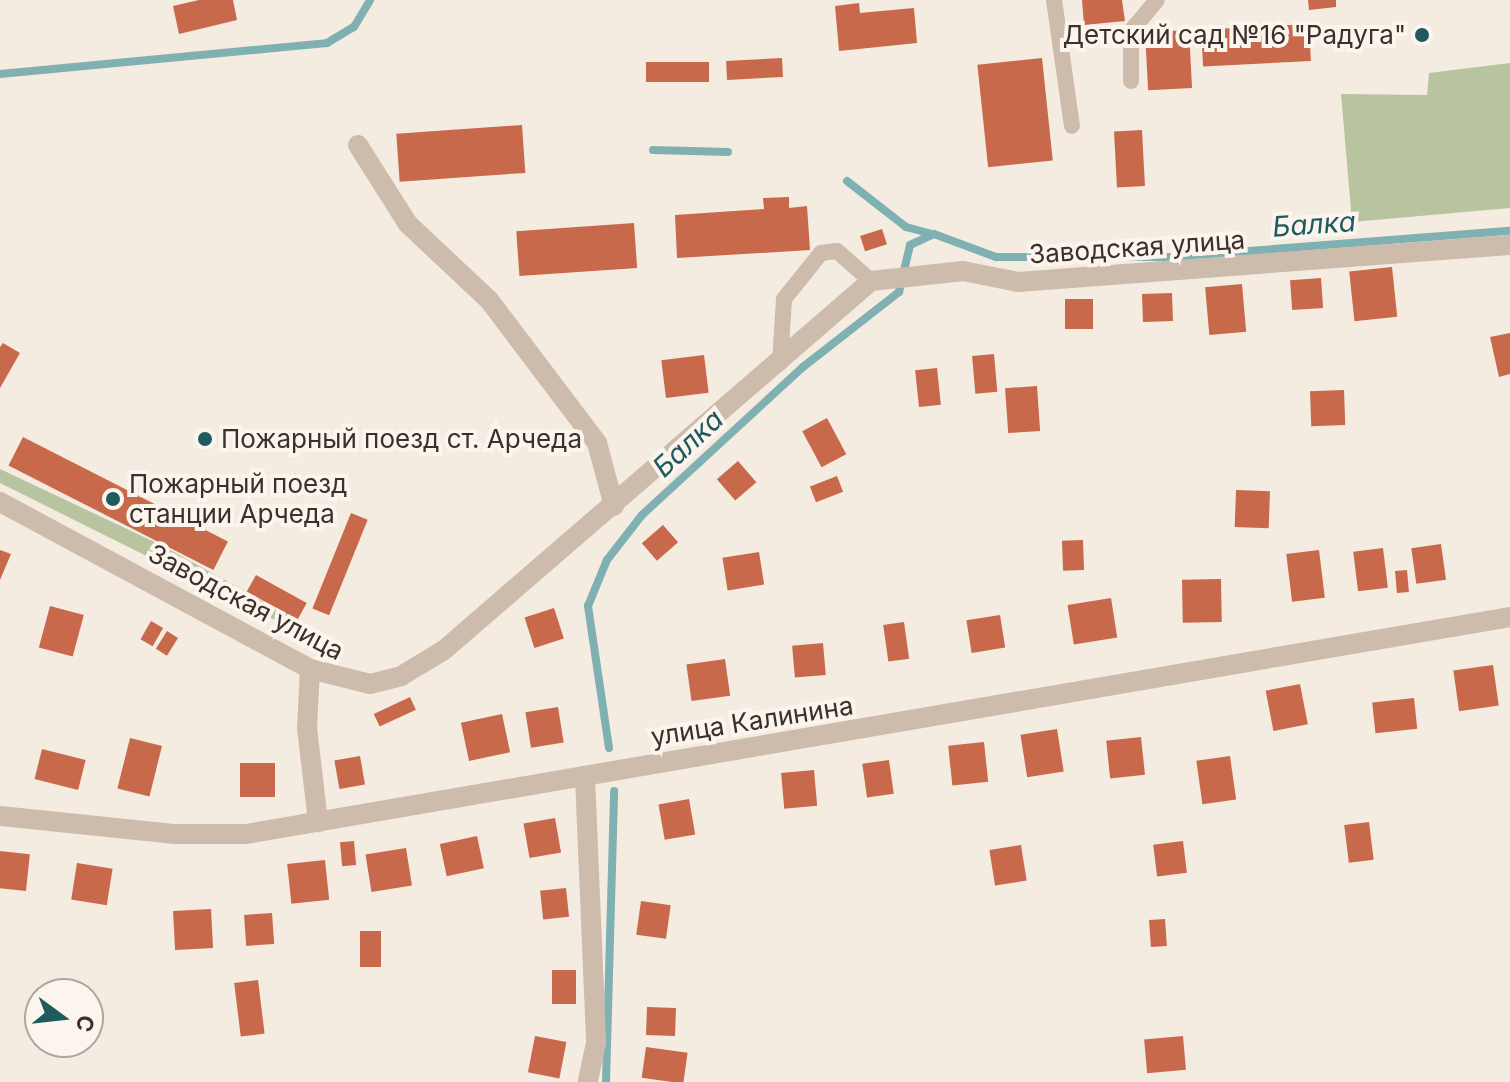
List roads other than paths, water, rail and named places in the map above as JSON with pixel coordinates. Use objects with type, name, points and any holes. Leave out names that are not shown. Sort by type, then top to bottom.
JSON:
[{"type":"street","points":[[358,145],[408,224],[489,300],[597,443],[614,506]]},
{"type":"street","name":"Заводская улица","points":[[0,502],[310,669],[370,684],[401,676],[444,650],[780,363],[871,281],[963,271],[1018,282],[1510,245]]},
{"type":"street","name":"улица Калинина","points":[[0,816],[173,834],[246,834],[1510,617]]},
{"type":"street","points":[[310,669],[307,728],[318,822]]},
{"type":"street","points":[[585,777],[596,1043],[588,1082]]},
{"type":"lane","points":[[1054,0],[1072,126]]},
{"type":"lane","points":[[1131,81],[1131,31],[1157,0]]},
{"type":"lane","points":[[780,363],[784,299],[821,253],[837,251],[871,281]]},
{"type":"waterway","points":[[0,74],[327,43],[354,27],[370,0]]},
{"type":"waterway","name":"Балка","points":[[653,150],[728,152]]},
{"type":"waterway","name":"Балка","points":[[847,181],[906,227],[933,234]]},
{"type":"waterway","name":"Балка","points":[[609,748],[588,606],[607,560],[642,515],[803,367],[899,292],[910,245],[934,234],[996,257],[1170,257],[1510,231]]},
{"type":"waterway","name":"Балка","points":[[606,1082],[614,791]]},
{"type":"place","name":"Детский сад №16 \"Радуга\"","points":[[1422,35]]},
{"type":"place","name":"Пожарный поезд ст. Арчеда","points":[[205,439]]},
{"type":"place","name":"Пожарный поезд станции Арчеда","points":[[113,499]]}]
